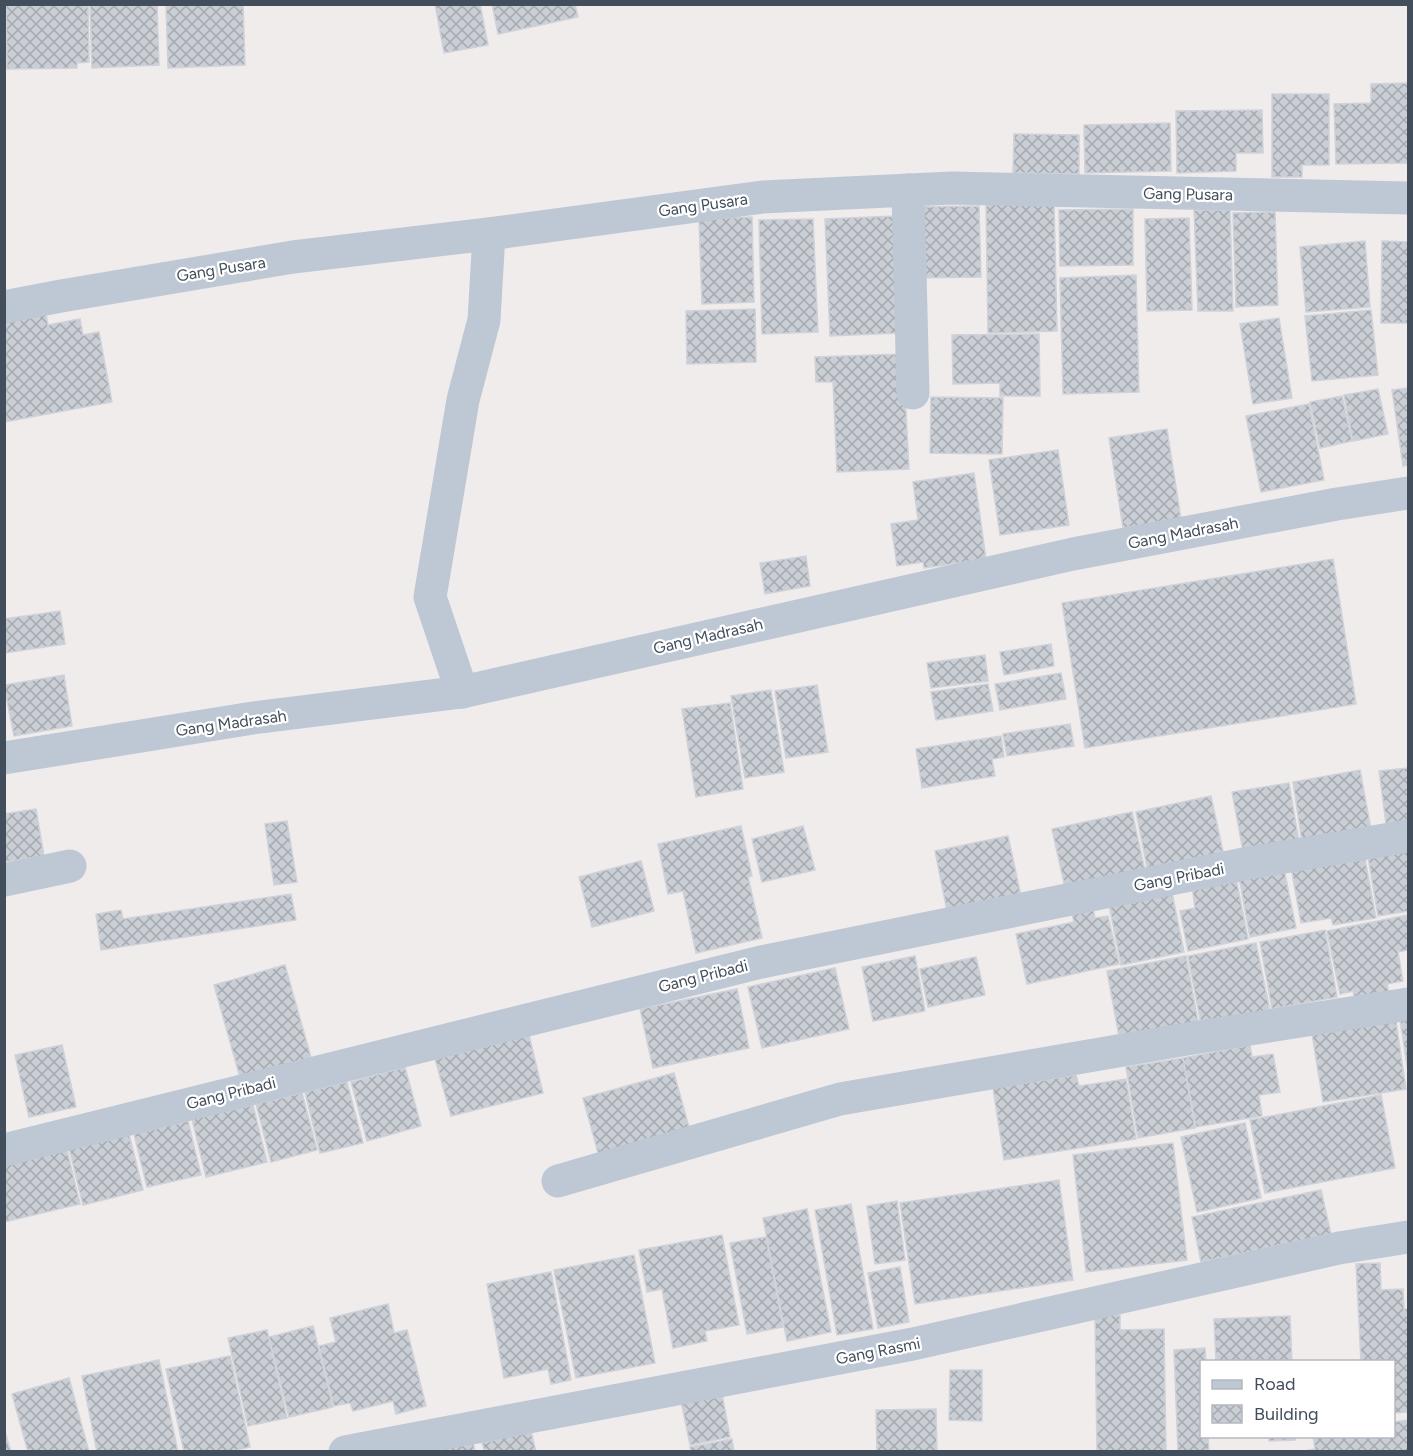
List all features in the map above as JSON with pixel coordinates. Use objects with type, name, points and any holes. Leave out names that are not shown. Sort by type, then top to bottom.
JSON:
[{"type":"street","name":"Gang Pusara","points":[[4,307],[293,257],[489,234],[762,197],[952,188],[1408,198]]},
{"type":"street","points":[[908,190],[913,393]]},
{"type":"street","points":[[462,692],[430,597],[463,400],[484,320],[489,234]]},
{"type":"street","name":"Gang Madrasah","points":[[4,758],[253,718],[462,692],[1073,554],[1337,504],[1408,493]]},
{"type":"street","name":"Gang Pribadi","points":[[4,1150],[761,962],[1249,863],[1408,836]]},
{"type":"street","points":[[4,880],[70,867]]},
{"type":"street","points":[[558,1181],[840,1099],[1193,1038],[1408,1004]]},
{"type":"street","name":"Gang Rasmi","points":[[345,1452],[913,1344],[1339,1248],[1408,1237]]},
{"type":"building","points":[[6,4],[88,4],[89,62],[77,63],[77,68],[7,69]]},
{"type":"building","points":[[90,4],[157,4],[159,65],[92,68]]},
{"type":"building","points":[[166,4],[243,4],[245,65],[168,68]]},
{"type":"building","points":[[435,4],[480,4],[488,45],[444,53]]},
{"type":"building","points":[[492,4],[575,4],[578,17],[498,34]]},
{"type":"building","points":[[1408,83],[1408,163],[1336,164],[1334,104],[1371,103],[1371,84]]},
{"type":"building","points":[[1272,94],[1329,94],[1329,165],[1302,165],[1302,177],[1272,177]]},
{"type":"building","points":[[1262,110],[1263,153],[1236,153],[1236,171],[1177,173],[1176,111]]},
{"type":"building","points":[[1170,123],[1171,171],[1085,173],[1084,125]]},
{"type":"building","points":[[1014,134],[1079,135],[1079,174],[1013,173]]},
{"type":"building","points":[[1054,200],[1057,331],[988,333],[986,202]]},
{"type":"building","points":[[979,206],[981,277],[918,278],[916,207]]},
{"type":"building","points":[[1133,209],[1133,265],[1060,266],[1059,210]]},
{"type":"building","points":[[1194,210],[1230,210],[1233,311],[1198,311]]},
{"type":"building","points":[[1275,212],[1278,305],[1236,307],[1233,213]]},
{"type":"building","points":[[895,216],[900,333],[830,336],[825,219]]},
{"type":"building","points":[[752,217],[754,302],[702,304],[699,219]]},
{"type":"building","points":[[1189,218],[1192,310],[1147,311],[1145,219]]},
{"type":"building","points":[[813,219],[818,332],[762,334],[759,220]]},
{"type":"building","points":[[1365,241],[1370,307],[1306,312],[1300,247]]},
{"type":"building","points":[[1382,241],[1408,242],[1408,323],[1381,323]]},
{"type":"building","points":[[1136,275],[1139,392],[1063,394],[1060,278]]},
{"type":"building","points":[[45,309],[48,325],[80,319],[83,335],[99,332],[112,402],[4,422],[4,317]]},
{"type":"building","points":[[755,309],[756,362],[687,364],[686,311]]},
{"type":"building","points":[[1371,310],[1378,375],[1312,381],[1305,316]]},
{"type":"building","points":[[1279,318],[1292,398],[1253,404],[1240,324]]},
{"type":"building","points":[[1039,334],[1040,396],[1000,396],[1000,383],[953,384],[952,335]]},
{"type":"building","points":[[903,354],[909,469],[837,472],[833,382],[816,382],[815,357]]},
{"type":"building","points":[[1408,388],[1408,465],[1403,466],[1392,390]]},
{"type":"building","points":[[1378,389],[1388,434],[1353,441],[1344,395]]},
{"type":"building","points":[[1342,396],[1352,441],[1320,448],[1310,402]]},
{"type":"building","points":[[931,397],[1003,398],[1002,454],[930,453]]},
{"type":"building","points":[[1309,404],[1324,480],[1261,492],[1246,416]]},
{"type":"building","points":[[1167,429],[1181,519],[1123,528],[1109,438]]},
{"type":"building","points":[[1058,450],[1069,525],[1000,535],[989,460]]},
{"type":"building","points":[[974,473],[986,559],[924,568],[923,562],[897,566],[891,524],[918,520],[913,482]]},
{"type":"building","points":[[806,556],[810,586],[765,594],[760,563]]},
{"type":"building","points":[[1333,559],[1356,704],[1085,748],[1062,603]]},
{"type":"building","points":[[60,611],[65,644],[5,653],[4,619]]},
{"type":"building","points":[[1051,644],[1054,666],[1004,675],[1000,652]]},
{"type":"building","points":[[985,655],[988,681],[931,688],[927,663]]},
{"type":"building","points":[[1061,673],[1066,699],[1000,710],[995,684]]},
{"type":"building","points":[[64,675],[72,726],[14,736],[4,685]]},
{"type":"building","points":[[988,684],[993,711],[936,720],[931,692]]},
{"type":"building","points":[[817,685],[828,752],[786,758],[775,691]]},
{"type":"building","points":[[771,690],[784,772],[745,778],[731,696]]},
{"type":"building","points":[[730,703],[743,789],[696,797],[682,709]]},
{"type":"building","points":[[1070,724],[1074,746],[1007,756],[1003,734]]},
{"type":"building","points":[[1001,736],[1004,757],[992,759],[995,776],[922,788],[916,749]]},
{"type":"building","points":[[1408,768],[1408,828],[1387,831],[1379,771]]},
{"type":"building","points":[[1360,770],[1371,829],[1302,842],[1293,782]]},
{"type":"building","points":[[1289,783],[1299,842],[1243,851],[1232,792]]},
{"type":"building","points":[[1211,796],[1224,856],[1148,872],[1136,812]]},
{"type":"building","points":[[36,809],[44,856],[4,862],[4,814]]},
{"type":"building","points":[[1132,812],[1145,871],[1065,888],[1052,829]]},
{"type":"building","points":[[287,821],[297,882],[274,885],[265,824]]},
{"type":"building","points":[[741,826],[752,876],[748,877],[762,938],[696,953],[683,891],[668,894],[658,844]]},
{"type":"building","points":[[803,826],[815,870],[762,882],[752,839]]},
{"type":"building","points":[[1008,836],[1021,896],[947,911],[935,851]]},
{"type":"building","points":[[1408,850],[1408,911],[1378,916],[1368,857]]},
{"type":"building","points":[[1364,854],[1376,918],[1333,925],[1331,918],[1301,923],[1291,867]]},
{"type":"building","points":[[641,861],[654,911],[592,927],[579,877]]},
{"type":"building","points":[[1284,869],[1296,928],[1250,937],[1239,877]]},
{"type":"building","points":[[1236,878],[1248,939],[1188,951],[1180,911],[1195,908],[1192,886]]},
{"type":"building","points":[[1171,888],[1184,952],[1121,965],[1108,900]]},
{"type":"building","points":[[291,894],[296,920],[101,950],[96,914],[121,910],[123,919]]},
{"type":"building","points":[[1092,904],[1095,918],[1108,916],[1119,964],[1027,984],[1016,934],[1074,922],[1071,909]]},
{"type":"building","points":[[1408,915],[1408,950],[1398,952],[1403,981],[1387,984],[1389,994],[1355,1001],[1353,991],[1340,994],[1327,931]]},
{"type":"building","points":[[1325,930],[1337,997],[1272,1009],[1260,942]]},
{"type":"building","points":[[1256,943],[1270,1011],[1201,1024],[1188,956]]},
{"type":"building","points":[[915,956],[925,1011],[873,1021],[862,967]]},
{"type":"building","points":[[1186,956],[1199,1027],[1120,1042],[1107,971]]},
{"type":"building","points":[[976,957],[985,995],[928,1007],[920,969]]},
{"type":"building","points":[[285,965],[312,1061],[241,1081],[214,985]]},
{"type":"building","points":[[835,968],[849,1029],[762,1048],[748,987]]},
{"type":"building","points":[[737,989],[749,1048],[653,1068],[640,1009]]},
{"type":"building","points":[[1408,1018],[1408,1072],[1400,1020]]},
{"type":"building","points":[[1396,1021],[1406,1089],[1323,1102],[1312,1034]]},
{"type":"building","points":[[529,1035],[543,1093],[451,1116],[435,1059]]},
{"type":"building","points":[[62,1045],[76,1107],[29,1117],[15,1055]]},
{"type":"building","points":[[1250,1045],[1252,1057],[1273,1054],[1280,1092],[1259,1095],[1262,1116],[1196,1127],[1183,1058]]},
{"type":"building","points":[[1183,1058],[1195,1128],[1138,1138],[1126,1067]]},
{"type":"building","points":[[405,1067],[421,1126],[367,1141],[351,1082]]},
{"type":"building","points":[[674,1073],[692,1138],[598,1153],[583,1098]]},
{"type":"building","points":[[1076,1075],[1079,1086],[1126,1079],[1136,1139],[1004,1160],[993,1088]]},
{"type":"building","points":[[347,1082],[363,1143],[320,1153],[305,1092]]},
{"type":"building","points":[[302,1093],[317,1150],[271,1162],[256,1104]]},
{"type":"building","points":[[1381,1095],[1395,1168],[1265,1193],[1250,1120]]},
{"type":"building","points":[[253,1105],[267,1162],[206,1177],[192,1119]]},
{"type":"building","points":[[188,1121],[201,1175],[147,1187],[134,1134]]},
{"type":"building","points":[[1245,1123],[1261,1198],[1197,1212],[1181,1137]]},
{"type":"building","points":[[129,1134],[143,1190],[83,1205],[69,1148]]},
{"type":"building","points":[[1173,1143],[1187,1260],[1086,1272],[1073,1155]]},
{"type":"building","points":[[67,1150],[80,1204],[4,1222],[4,1165]]},
{"type":"building","points":[[1059,1180],[1073,1280],[915,1304],[900,1203]]},
{"type":"building","points":[[1321,1190],[1331,1234],[1201,1262],[1192,1217]]},
{"type":"building","points":[[897,1201],[905,1260],[875,1264],[867,1206]]},
{"type":"building","points":[[851,1204],[873,1329],[837,1335],[815,1210]]},
{"type":"building","points":[[807,1209],[831,1332],[787,1341],[763,1218]]},
{"type":"building","points":[[722,1235],[739,1325],[705,1331],[707,1341],[673,1348],[662,1289],[647,1292],[639,1250]]},
{"type":"building","points":[[766,1237],[783,1327],[747,1334],[730,1243]]},
{"type":"building","points":[[634,1255],[655,1363],[576,1378],[554,1270]]},
{"type":"building","points":[[1380,1263],[1381,1290],[1403,1289],[1404,1309],[1408,1309],[1408,1412],[1395,1413],[1395,1360],[1361,1360],[1356,1264]]},
{"type":"building","points":[[900,1267],[909,1322],[878,1328],[868,1273]]},
{"type":"building","points":[[551,1272],[571,1380],[551,1384],[548,1369],[504,1378],[487,1284]]},
{"type":"building","points":[[388,1304],[394,1333],[407,1330],[426,1406],[396,1414],[393,1401],[353,1411],[350,1403],[334,1406],[319,1346],[336,1342],[330,1318]]},
{"type":"building","points":[[1095,1315],[1120,1315],[1120,1330],[1164,1329],[1166,1452],[1097,1452]]},
{"type":"building","points":[[1290,1316],[1292,1360],[1216,1360],[1214,1319]]},
{"type":"building","points":[[313,1326],[333,1407],[289,1417],[269,1337]]},
{"type":"building","points":[[267,1330],[287,1418],[248,1426],[228,1338]]},
{"type":"building","points":[[1205,1348],[1206,1360],[1200,1360],[1200,1438],[1208,1438],[1209,1452],[1178,1452],[1174,1350]]},
{"type":"building","points":[[230,1356],[250,1447],[229,1452],[184,1452],[166,1369]]},
{"type":"building","points":[[159,1360],[178,1452],[97,1452],[82,1376]]},
{"type":"building","points":[[950,1370],[982,1370],[982,1421],[949,1420]]},
{"type":"building","points":[[69,1378],[89,1452],[28,1452],[12,1394]]},
{"type":"building","points":[[721,1388],[730,1437],[690,1445],[680,1396]]},
{"type":"building","points":[[936,1409],[937,1452],[877,1452],[876,1410]]},
{"type":"building","points":[[1408,1420],[1408,1452],[1299,1452],[1315,1449],[1313,1438],[1395,1438],[1395,1422]]},
{"type":"building","points":[[4,1428],[11,1452],[4,1452]]},
{"type":"building","points":[[531,1431],[536,1452],[485,1452],[482,1443]]},
{"type":"building","points":[[1269,1438],[1295,1438],[1295,1440],[1269,1441]]},
{"type":"building","points":[[732,1439],[734,1452],[691,1452],[690,1447]]},
{"type":"building","points":[[473,1441],[475,1452],[439,1452],[438,1450]]}]
